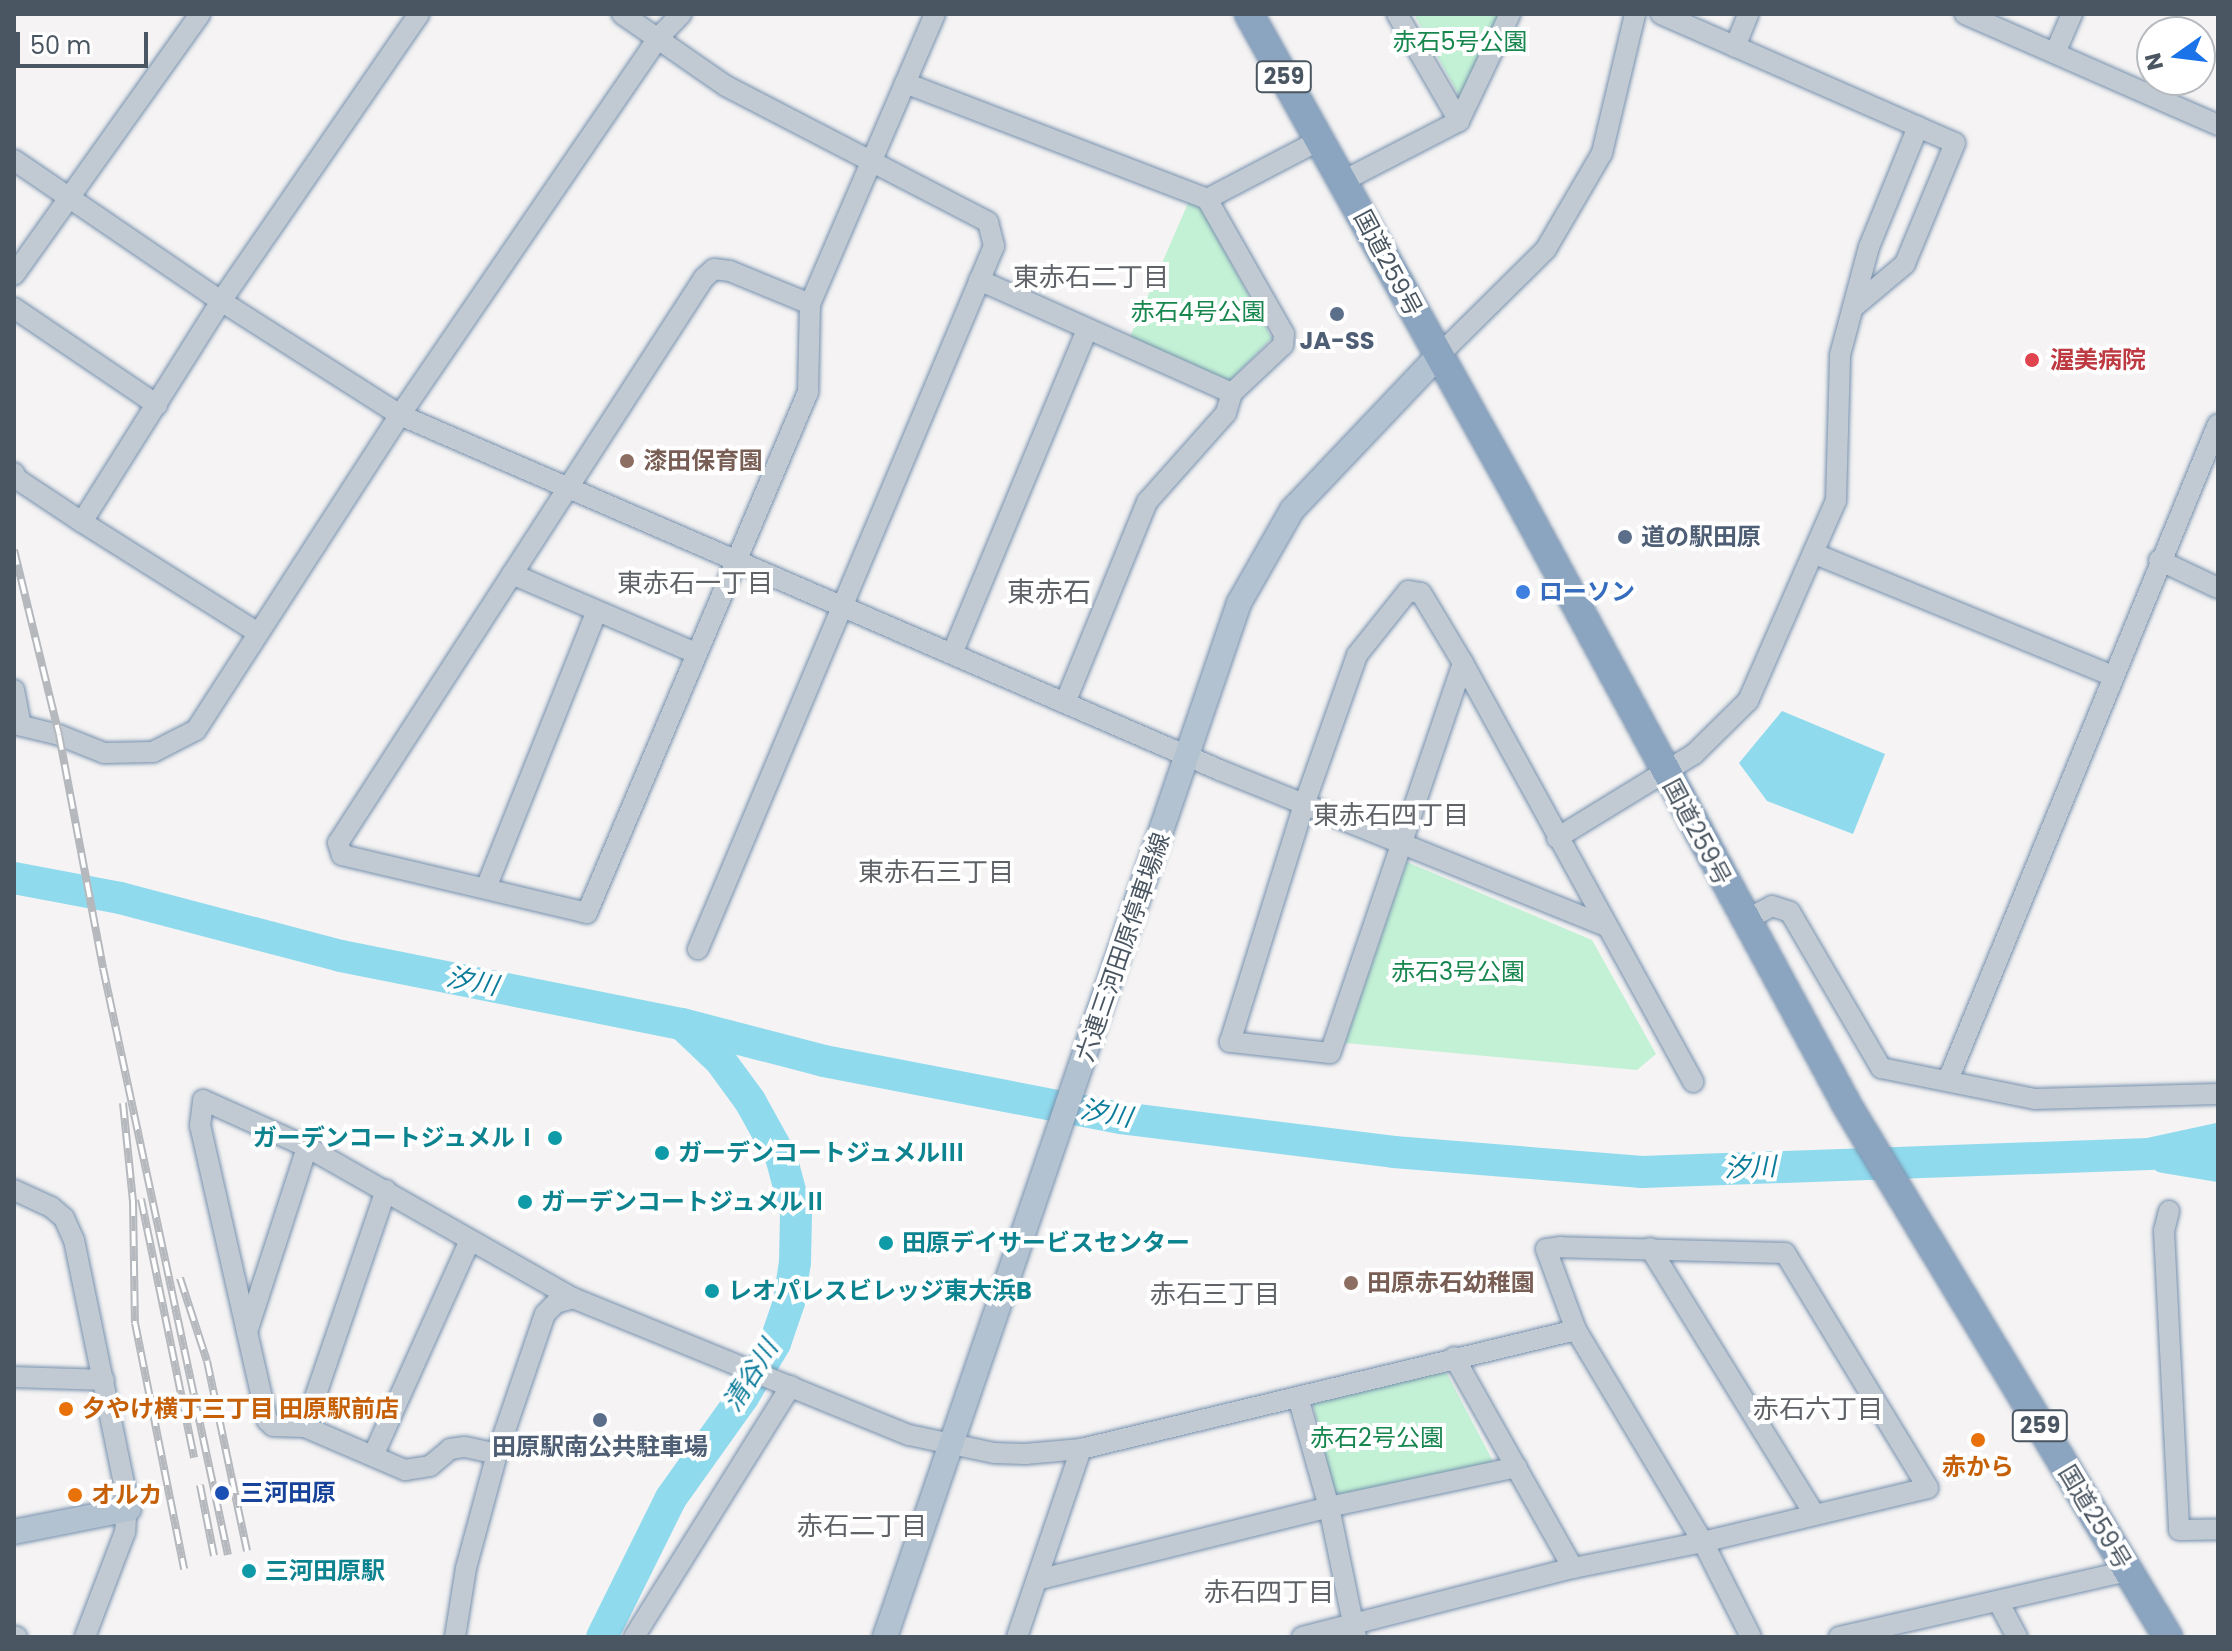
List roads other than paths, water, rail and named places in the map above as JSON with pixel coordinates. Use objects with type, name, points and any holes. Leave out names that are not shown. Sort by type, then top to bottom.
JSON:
[{"type":"highway","name":"国道259号","points":[[1249,14],[1848,1107],[1911,1216],[2168,1637]]},
{"type":"main road","name":"六連三河田原停車場線","points":[[885,1637],[1239,603],[1292,510],[1438,356]]},
{"type":"main road","points":[[14,1532],[129,1509]]},
{"type":"street","points":[[14,275],[200,14]]},
{"type":"street","points":[[82,522],[221,301],[419,14]]},
{"type":"street","points":[[622,14],[726,86],[988,222],[994,246],[698,949]]},
{"type":"street","points":[[14,690],[17,724],[59,735],[104,753],[153,752],[196,730],[400,415],[657,39],[681,14]]},
{"type":"street","points":[[810,304],[730,271],[714,269],[704,278],[338,843],[342,855],[587,913],[808,392],[810,304],[935,14]]},
{"type":"street","points":[[1397,14],[1459,121]]},
{"type":"street","points":[[1343,181],[1459,121],[1510,14]]},
{"type":"street","points":[[1438,356],[1546,249],[1602,153],[1635,14]]},
{"type":"street","points":[[1661,14],[1955,143],[1905,264],[1855,306]]},
{"type":"street","points":[[1735,47],[1748,14]]},
{"type":"street","points":[[1965,14],[2218,125]]},
{"type":"street","points":[[2055,53],[2072,14]]},
{"type":"street","points":[[905,83],[1207,199],[1284,334],[1283,345],[1232,393],[1226,413],[1147,502],[1065,703]]},
{"type":"street","points":[[1557,838],[1694,754],[1748,701],[1836,501],[1840,355],[1869,247],[1918,127]]},
{"type":"street","points":[[1207,199],[1320,140]]},
{"type":"street","points":[[14,160],[221,301],[400,415],[572,486],[1304,805],[1608,927]]},
{"type":"street","points":[[979,280],[1232,393]]},
{"type":"street","points":[[14,308],[157,405]]},
{"type":"street","points":[[952,654],[1087,329]]},
{"type":"street","points":[[1948,1080],[2159,560],[2218,424]]},
{"type":"street","points":[[14,473],[17,479],[82,522],[258,633]]},
{"type":"street","points":[[1813,553],[2113,676]]},
{"type":"street","points":[[2159,560],[2218,588]]},
{"type":"street","points":[[512,574],[695,653]]},
{"type":"street","points":[[1463,663],[1330,1053],[1230,1042],[1304,805],[1357,655],[1408,591],[1421,593],[1463,663],[1693,1082]]},
{"type":"street","points":[[486,888],[597,611]]},
{"type":"street","points":[[1745,920],[1772,906],[1790,912],[1881,1068],[2035,1099],[2218,1094]]},
{"type":"street","points":[[497,1454],[465,1447],[450,1449],[430,1466],[417,1471],[405,1470],[305,1427],[273,1426],[267,1420],[200,1126],[203,1100],[307,1147],[386,1190],[469,1242],[573,1298],[884,1427],[994,1453],[1025,1454],[1081,1449],[1576,1330]]},
{"type":"street","points":[[247,1332],[307,1147]]},
{"type":"street","points":[[14,1190],[51,1207],[69,1229],[104,1380],[129,1509],[125,1532],[85,1637]]},
{"type":"street","points":[[305,1427],[386,1190]]},
{"type":"street","points":[[2169,1211],[2164,1231],[2179,1530],[2218,1529]]},
{"type":"street","points":[[373,1456],[469,1242]]},
{"type":"street","points":[[1650,1248],[1814,1514]]},
{"type":"street","points":[[1302,1637],[1354,1631],[1573,1568],[1703,1542],[1928,1488],[1785,1253],[1650,1248],[1546,1249],[1576,1330],[1703,1542],[1751,1637]]},
{"type":"street","points":[[455,1637],[466,1568],[497,1454],[545,1314],[556,1303],[573,1298]]},
{"type":"street","points":[[1454,1357],[1573,1568]]},
{"type":"street","points":[[14,1377],[104,1380]]},
{"type":"street","points":[[634,1637],[791,1386]]},
{"type":"street","points":[[1298,1397],[1329,1507],[1354,1631]]},
{"type":"street","points":[[1017,1637],[1081,1449]]},
{"type":"street","points":[[1037,1580],[1329,1507],[1517,1467]]},
{"type":"street","points":[[1839,1637],[2128,1571]]},
{"type":"street","points":[[1998,1601],[2017,1637]]},
{"type":"water","points":[[1782,711],[1885,754],[1853,834],[1767,801],[1739,763]]},
{"type":"waterway","name":"汐川","points":[[14,878],[120,898],[341,956],[682,1024],[824,1061],[1121,1118],[1394,1152],[1642,1172],[2149,1154],[2218,1139]]},
{"type":"waterway","name":"清谷川","points":[[602,1637],[671,1498],[743,1397],[775,1343],[789,1302],[795,1262],[796,1213],[781,1157],[750,1101],[720,1060],[684,1026]]},
{"type":"waterway","points":[[2164,1157],[2218,1166]]},
{"type":"railway","points":[[14,550],[59,735],[103,968],[228,1555]]},
{"type":"railway","points":[[123,1103],[133,1201],[135,1323],[184,1569]]},
{"type":"railway","points":[[141,1199],[194,1458]]},
{"type":"railway","points":[[180,1278],[207,1361],[247,1551]]},
{"type":"railway","points":[[200,1485],[214,1556]]},
{"type":"place","name":"JA-SS","points":[[1337,314]]},
{"type":"place","name":"渥美病院","points":[[2032,360]]},
{"type":"place","name":"漆田保育園","points":[[627,461]]},
{"type":"place","name":"道の駅田原","points":[[1625,537]]},
{"type":"place","name":"ローソン","points":[[1523,592]]},
{"type":"place","name":"ガーデンコートジュメルⅠ","points":[[555,1138]]},
{"type":"place","name":"ガーデンコートジュメルⅢ","points":[[662,1153]]},
{"type":"place","name":"ガーデンコートジュメルⅡ","points":[[525,1202]]},
{"type":"place","name":"田原デイサービスセンター","points":[[886,1243]]},
{"type":"place","name":"田原赤石幼稚園","points":[[1351,1283]]},
{"type":"place","name":"レオパレスビレッジ東大浜B","points":[[712,1291]]},
{"type":"place","name":"夕やけ横丁三丁目 田原駅前店","points":[[66,1409]]},
{"type":"place","name":"田原駅南公共駐車場","points":[[600,1420]]},
{"type":"place","name":"赤から","points":[[1978,1440]]},
{"type":"place","name":"三河田原","points":[[222,1493]]},
{"type":"place","name":"オルカ","points":[[75,1495]]},
{"type":"place","name":"三河田原駅","points":[[249,1571]]},
{"type":"district","name":"東赤石二丁目","points":[[1091,278]]},
{"type":"district","name":"東赤石一丁目","points":[[695,584]]},
{"type":"district","name":"東赤石","points":[[1049,593]]},
{"type":"district","name":"東赤石四丁目","points":[[1391,816]]},
{"type":"district","name":"東赤石三丁目","points":[[936,873]]},
{"type":"district","name":"赤石三丁目","points":[[1215,1295]]},
{"type":"district","name":"赤石六丁目","points":[[1818,1410]]},
{"type":"district","name":"赤石二丁目","points":[[862,1527]]},
{"type":"district","name":"赤石四丁目","points":[[1269,1593]]},
{"type":"park label","name":"赤石5号公園","points":[[1460,42]]},
{"type":"park label","name":"赤石4号公園","points":[[1198,312]]},
{"type":"park label","name":"赤石3号公園","points":[[1458,972]]},
{"type":"park label","name":"赤石2号公園","points":[[1377,1438]]}]
